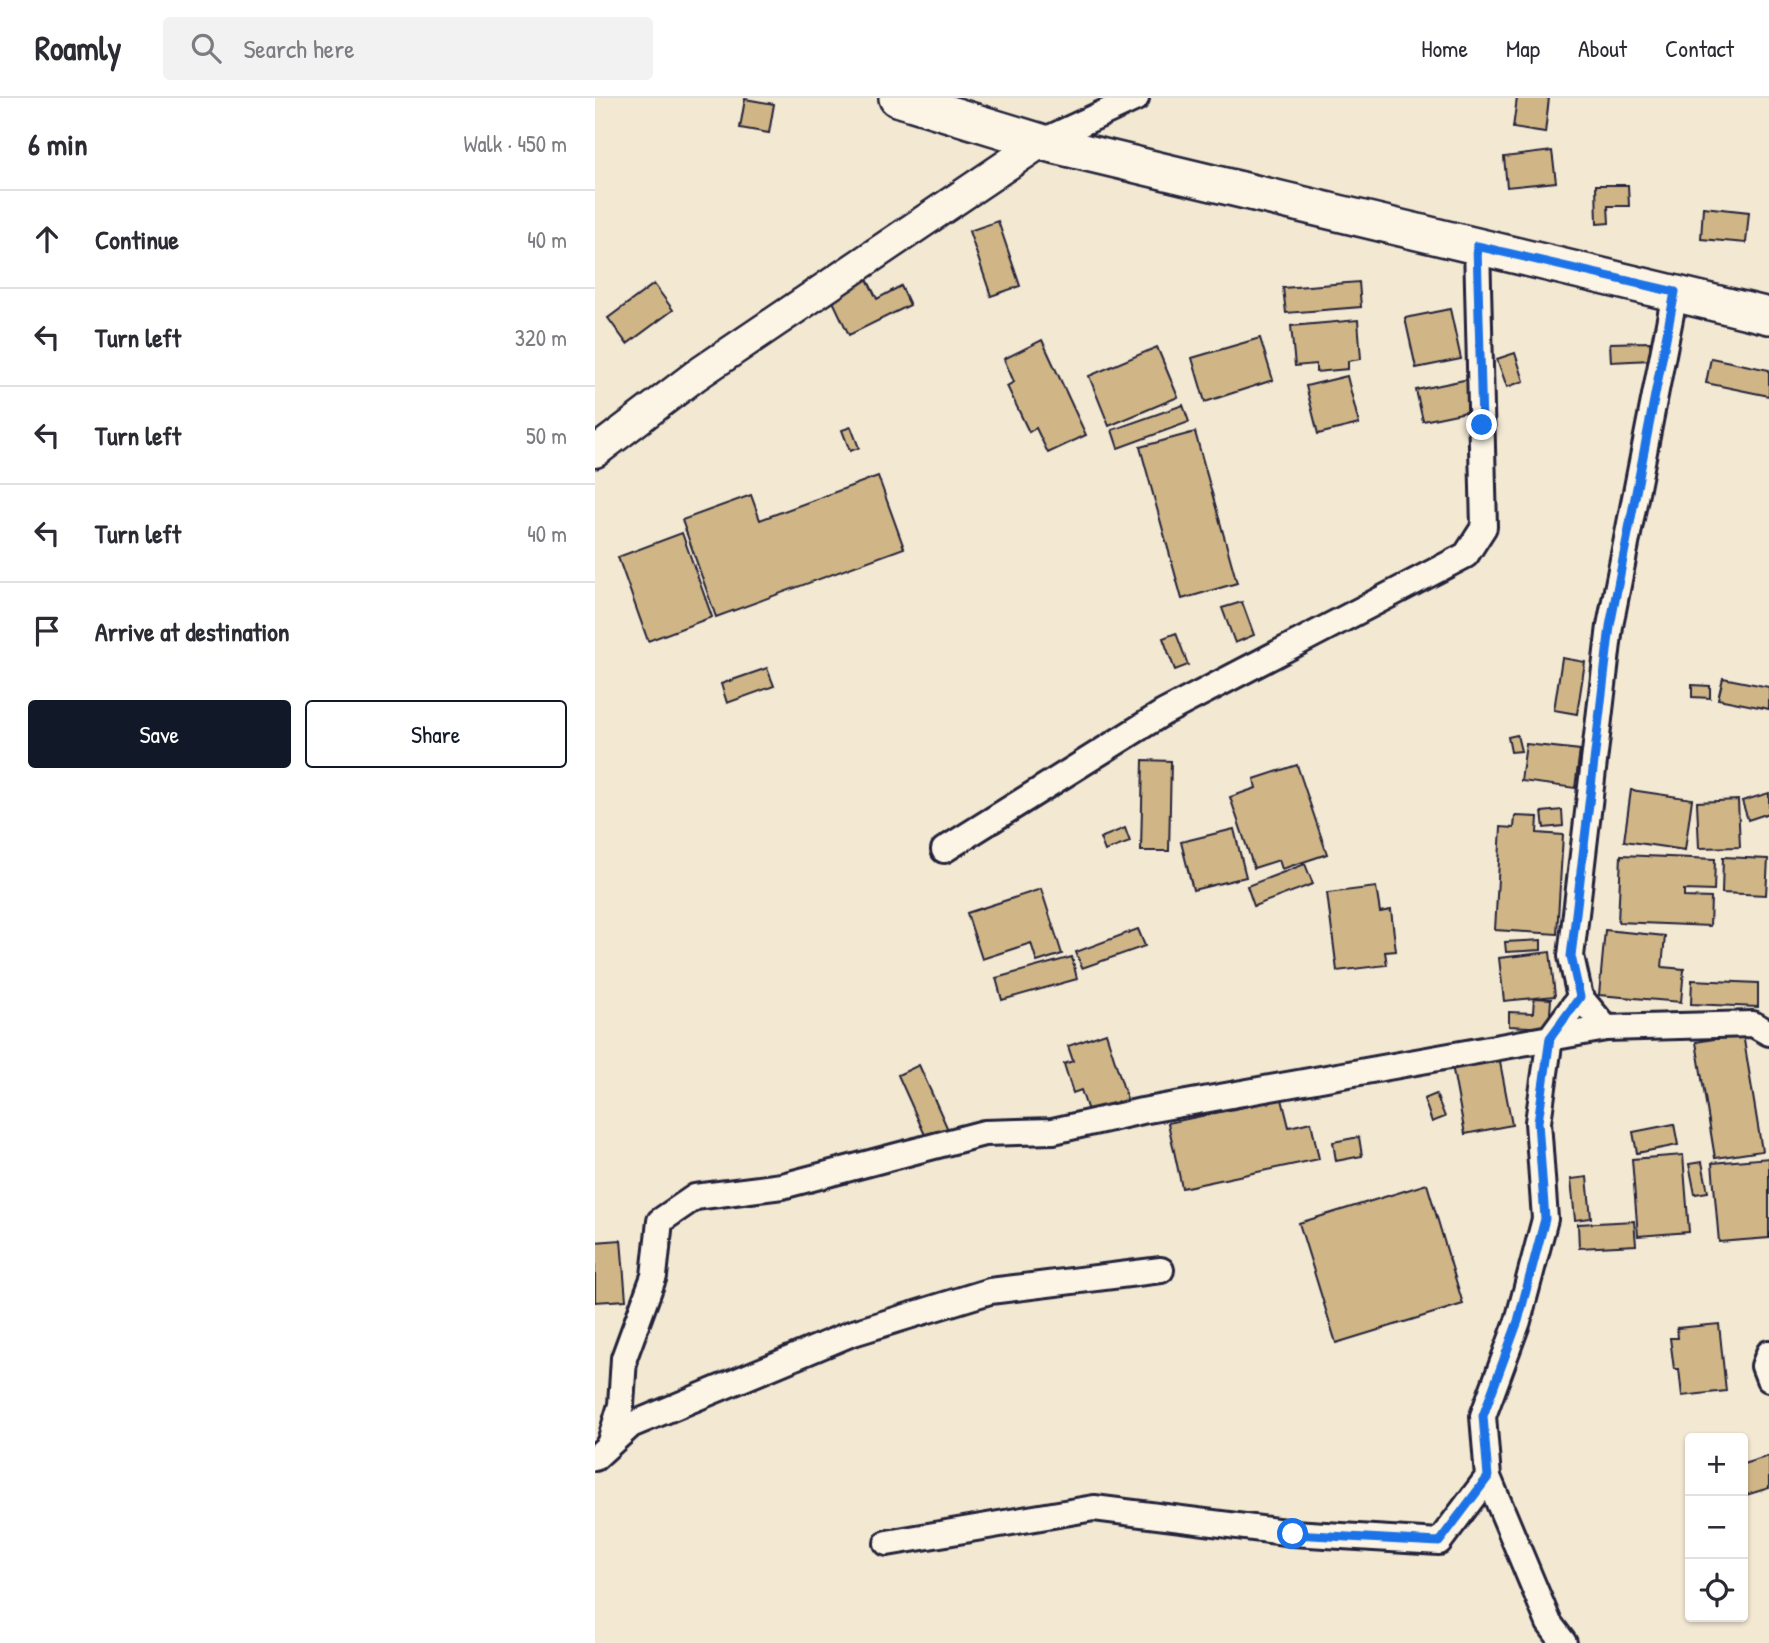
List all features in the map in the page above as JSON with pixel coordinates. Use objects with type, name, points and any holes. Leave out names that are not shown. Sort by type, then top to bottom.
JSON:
[{"type":"main road","points":[[897,98],[1041,142],[1769,316]]},
{"type":"street","points":[[595,452],[695,376],[1041,142],[1136,98]]},
{"type":"street","points":[[944,850],[1163,713],[1466,555],[1484,527],[1477,246]]},
{"type":"street","points":[[1606,1027],[1580,997],[1571,956],[1610,626],[1675,292]]},
{"type":"street","points":[[1564,1643],[1549,1623],[1488,1477],[1483,1416],[1518,1321],[1545,1219],[1538,1122],[1550,1038],[1580,997]]},
{"type":"street","points":[[602,1451],[621,1405],[624,1358],[654,1276],[660,1221],[695,1197],[782,1186],[984,1133],[1053,1131],[1142,1111],[1606,1027],[1764,1025]]},
{"type":"street","points":[[602,1451],[631,1425],[850,1334],[990,1291],[1161,1270]]},
{"type":"street","points":[[1769,1353],[1764,1366],[1769,1379]]},
{"type":"street","points":[[887,1543],[1094,1508],[1293,1534],[1439,1542],[1488,1477]]},
{"type":"building","points":[[1517,98],[1549,98],[1545,133],[1513,128]]},
{"type":"building","points":[[745,99],[774,104],[769,133],[740,128]]},
{"type":"building","points":[[1552,151],[1556,182],[1507,187],[1504,157]]},
{"type":"building","points":[[1596,185],[1628,185],[1629,206],[1608,206],[1609,223],[1597,224]]},
{"type":"building","points":[[1703,207],[1749,212],[1746,243],[1701,239]]},
{"type":"building","points":[[998,221],[1020,286],[991,296],[969,231]]},
{"type":"building","points":[[866,277],[877,299],[901,286],[910,305],[849,335],[830,295]]},
{"type":"building","points":[[1359,282],[1361,307],[1286,313],[1283,288]]},
{"type":"building","points":[[654,284],[673,310],[627,344],[608,318]]},
{"type":"building","points":[[1450,309],[1461,359],[1416,368],[1405,318]]},
{"type":"building","points":[[1358,320],[1361,359],[1348,361],[1348,369],[1316,372],[1316,364],[1295,366],[1291,326]]},
{"type":"building","points":[[1260,338],[1273,380],[1205,402],[1192,358]]},
{"type":"building","points":[[1042,340],[1086,435],[1048,453],[1036,428],[1029,432],[1007,386],[1014,382],[1004,359]]},
{"type":"building","points":[[1650,342],[1651,360],[1611,362],[1610,343]]},
{"type":"building","points":[[1157,347],[1178,397],[1109,426],[1089,376]]},
{"type":"building","points":[[1515,353],[1524,381],[1507,387],[1497,359]]},
{"type":"building","points":[[1711,358],[1769,370],[1769,396],[1706,383]]},
{"type":"building","points":[[1347,376],[1359,424],[1318,434],[1306,386]]},
{"type":"building","points":[[1469,379],[1476,410],[1423,421],[1416,390]]},
{"type":"building","points":[[1183,405],[1189,422],[1118,448],[1112,430]]},
{"type":"building","points":[[851,427],[859,448],[850,451],[842,430]]},
{"type":"building","points":[[1195,432],[1237,583],[1182,599],[1140,447]]},
{"type":"building","points":[[878,476],[904,548],[716,617],[682,520],[751,495],[760,520]]},
{"type":"building","points":[[682,533],[712,617],[648,641],[618,557]]},
{"type":"building","points":[[1242,602],[1254,635],[1235,643],[1222,608]]},
{"type":"building","points":[[1176,633],[1188,665],[1175,670],[1163,638]]},
{"type":"building","points":[[1562,658],[1585,662],[1577,714],[1554,710]]},
{"type":"building","points":[[767,668],[774,686],[727,703],[721,684]]},
{"type":"building","points":[[1723,678],[1769,687],[1769,709],[1718,699]]},
{"type":"building","points":[[1692,685],[1710,686],[1710,698],[1692,697]]},
{"type":"building","points":[[1517,735],[1521,751],[1511,752],[1508,737]]},
{"type":"building","points":[[1526,744],[1580,750],[1575,788],[1521,781]]},
{"type":"building","points":[[1143,760],[1171,761],[1169,851],[1141,851]]},
{"type":"building","points":[[1297,765],[1327,854],[1282,869],[1279,860],[1254,868],[1230,797],[1256,788],[1254,779]]},
{"type":"building","points":[[1631,790],[1692,799],[1685,850],[1624,841]]},
{"type":"building","points":[[1769,793],[1769,813],[1748,820],[1742,801]]},
{"type":"building","points":[[1738,800],[1740,847],[1699,848],[1697,802]]},
{"type":"building","points":[[1562,810],[1563,826],[1544,828],[1542,812]]},
{"type":"building","points":[[1515,816],[1538,817],[1537,833],[1563,835],[1557,934],[1495,930],[1501,827],[1514,828]]},
{"type":"building","points":[[1125,828],[1130,842],[1105,851],[1100,838]]},
{"type":"building","points":[[1234,829],[1246,877],[1193,890],[1181,842]]},
{"type":"building","points":[[1621,855],[1715,859],[1714,891],[1684,890],[1684,897],[1711,898],[1710,926],[1618,922]]},
{"type":"building","points":[[1723,857],[1768,859],[1766,895],[1722,893]]},
{"type":"building","points":[[1305,864],[1313,884],[1254,906],[1247,886]]},
{"type":"building","points":[[1376,887],[1380,912],[1391,910],[1396,951],[1385,952],[1387,965],[1337,971],[1327,893]]},
{"type":"building","points":[[1041,889],[1062,954],[1037,962],[1031,943],[982,959],[967,913]]},
{"type":"building","points":[[1138,929],[1145,946],[1082,968],[1076,952]]},
{"type":"building","points":[[1605,930],[1665,936],[1662,967],[1684,969],[1681,1002],[1599,995]]},
{"type":"building","points":[[1541,940],[1541,950],[1506,952],[1505,942]]},
{"type":"building","points":[[1550,952],[1555,996],[1504,1001],[1499,958]]},
{"type":"building","points":[[1072,957],[1077,979],[1002,1000],[996,978]]},
{"type":"building","points":[[1692,980],[1758,983],[1758,1007],[1691,1004]]},
{"type":"building","points":[[1534,998],[1551,999],[1549,1028],[1509,1026],[1509,1012],[1533,1013]]},
{"type":"building","points":[[1106,1033],[1128,1102],[1089,1114],[1081,1090],[1073,1093],[1064,1064],[1073,1061],[1068,1046]]},
{"type":"building","points":[[1743,1034],[1762,1151],[1715,1158],[1696,1042]]},
{"type":"building","points":[[1499,1057],[1512,1125],[1465,1134],[1452,1065]]},
{"type":"building","points":[[919,1065],[950,1134],[929,1144],[898,1075]]},
{"type":"building","points":[[1436,1094],[1445,1117],[1432,1122],[1424,1099]]},
{"type":"building","points":[[1282,1099],[1289,1127],[1311,1122],[1319,1159],[1182,1188],[1168,1123]]},
{"type":"building","points":[[1674,1124],[1678,1145],[1637,1153],[1633,1132]]},
{"type":"building","points":[[1359,1137],[1362,1156],[1336,1161],[1333,1142]]},
{"type":"building","points":[[1683,1155],[1689,1232],[1638,1236],[1632,1159]]},
{"type":"building","points":[[1769,1158],[1769,1238],[1719,1242],[1712,1163]]},
{"type":"building","points":[[1702,1162],[1708,1192],[1695,1194],[1689,1164]]},
{"type":"building","points":[[1587,1177],[1591,1218],[1575,1220],[1571,1179]]},
{"type":"building","points":[[1427,1184],[1463,1304],[1336,1343],[1299,1223]]},
{"type":"building","points":[[1634,1221],[1636,1245],[1579,1248],[1578,1224]]},
{"type":"building","points":[[621,1240],[626,1300],[595,1302],[595,1242]]},
{"type":"building","points":[[1719,1324],[1726,1391],[1682,1396],[1679,1369],[1674,1369],[1670,1338],[1678,1338],[1677,1328]]},
{"type":"building","points":[[1769,1456],[1769,1488],[1748,1494],[1748,1462]]},
{"type":"route","points":[[1293,1534],[1439,1542],[1488,1477],[1483,1416],[1518,1321],[1545,1219],[1538,1122],[1550,1038],[1580,997],[1571,956],[1610,626],[1675,292],[1477,246],[1482,425]]}]
